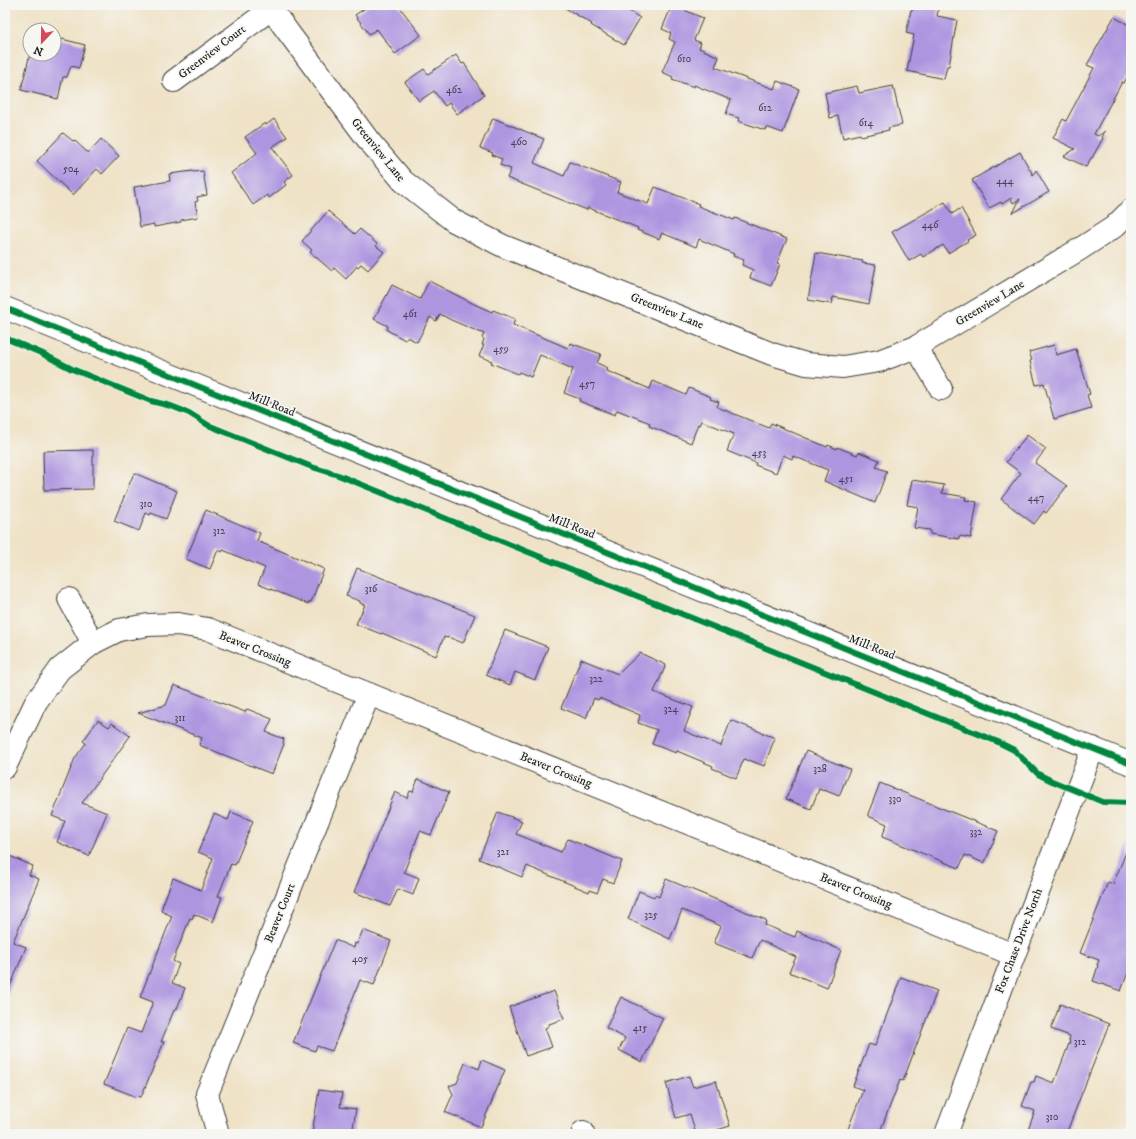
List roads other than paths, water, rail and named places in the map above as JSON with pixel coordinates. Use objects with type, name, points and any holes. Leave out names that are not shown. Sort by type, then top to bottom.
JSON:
[{"type":"street","name":"Greenview Court","points":[[174,81],[269,7]]},
{"type":"street","name":"Greenview Lane","points":[[269,7],[369,141],[403,181],[454,221],[511,249],[772,354],[806,364],[843,367],[879,361],[916,347],[1080,250],[1114,227],[1131,210]]},
{"type":"street","name":"Mill Road","points":[[5,308],[1131,764]]},
{"type":"street","points":[[916,347],[941,389]]},
{"type":"street","points":[[69,599],[93,643]]},
{"type":"street","name":"Beaver Crossing","points":[[5,767],[36,702],[60,669],[93,643],[119,630],[148,625],[186,625],[208,630],[369,694],[1014,955]]},
{"type":"street","name":"Beaver Court","points":[[218,1134],[207,1094],[369,694]]},
{"type":"street","name":"Fox Chase Drive North","points":[[946,1134],[1093,748]]}]
